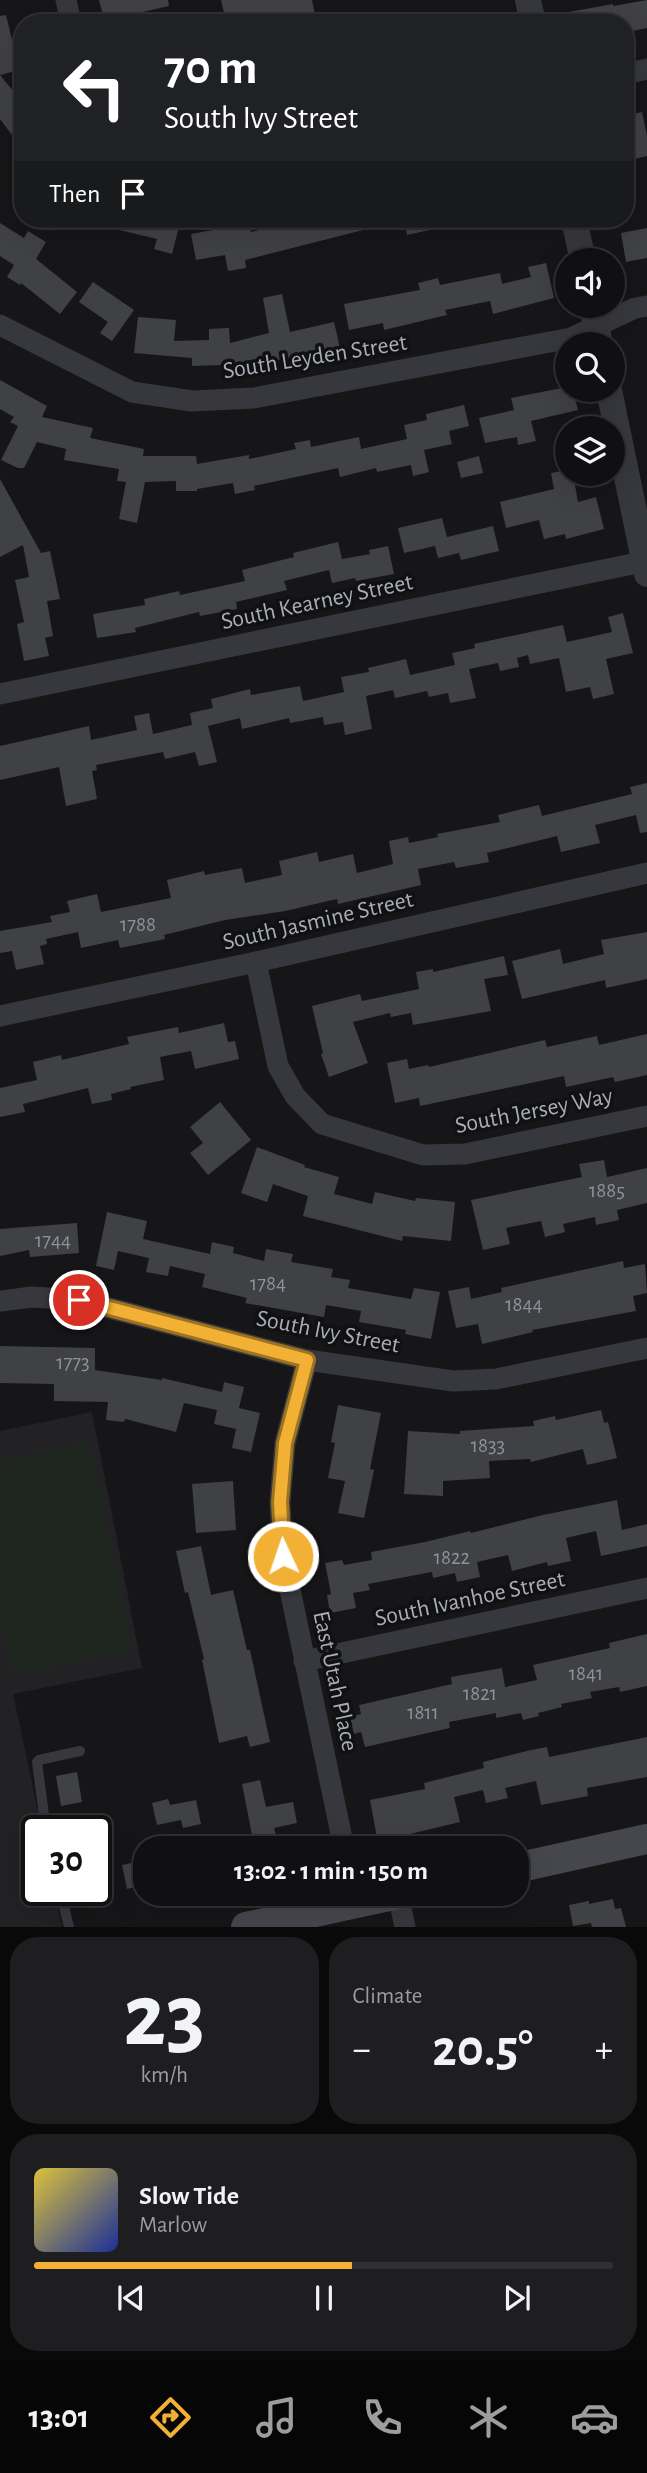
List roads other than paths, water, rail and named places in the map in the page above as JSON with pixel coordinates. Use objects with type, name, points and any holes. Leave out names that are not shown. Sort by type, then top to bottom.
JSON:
[{"type":"main road","points":[[529,1865],[647,1839]]},
{"type":"main road","points":[[246,1927],[324,1906]]},
{"type":"street","points":[[576,228],[580,248]]},
{"type":"street","name":"South Leyden Street","points":[[0,325],[132,392],[192,401],[254,398],[571,338],[635,308],[647,306]]},
{"type":"street","points":[[612,402],[646,566]]},
{"type":"street","name":"South Kearney Street","points":[[0,694],[646,566]]},
{"type":"street","name":"South Jasmine Street","points":[[0,1016],[256,962],[647,873]]},
{"type":"street","name":"South Jersey Way","points":[[256,962],[278,1066],[295,1096],[322,1124],[423,1155],[466,1154],[647,1116]]},
{"type":"street","name":"South Ivy Street","points":[[0,1301],[32,1297],[79,1300],[307,1360],[453,1381],[496,1379],[647,1348]]},
{"type":"street","name":"East Utah Place","points":[[307,1360],[285,1443],[280,1502],[283,1556],[341,1836]]},
{"type":"street","name":"South Ivanhoe Street","points":[[304,1661],[647,1588]]},
{"type":"street","points":[[401,1906],[405,1927]]},
{"type":"lane","points":[[44,1815],[37,1762],[80,1751]]},
{"type":"lane","points":[[64,1906],[69,1927]]}]
